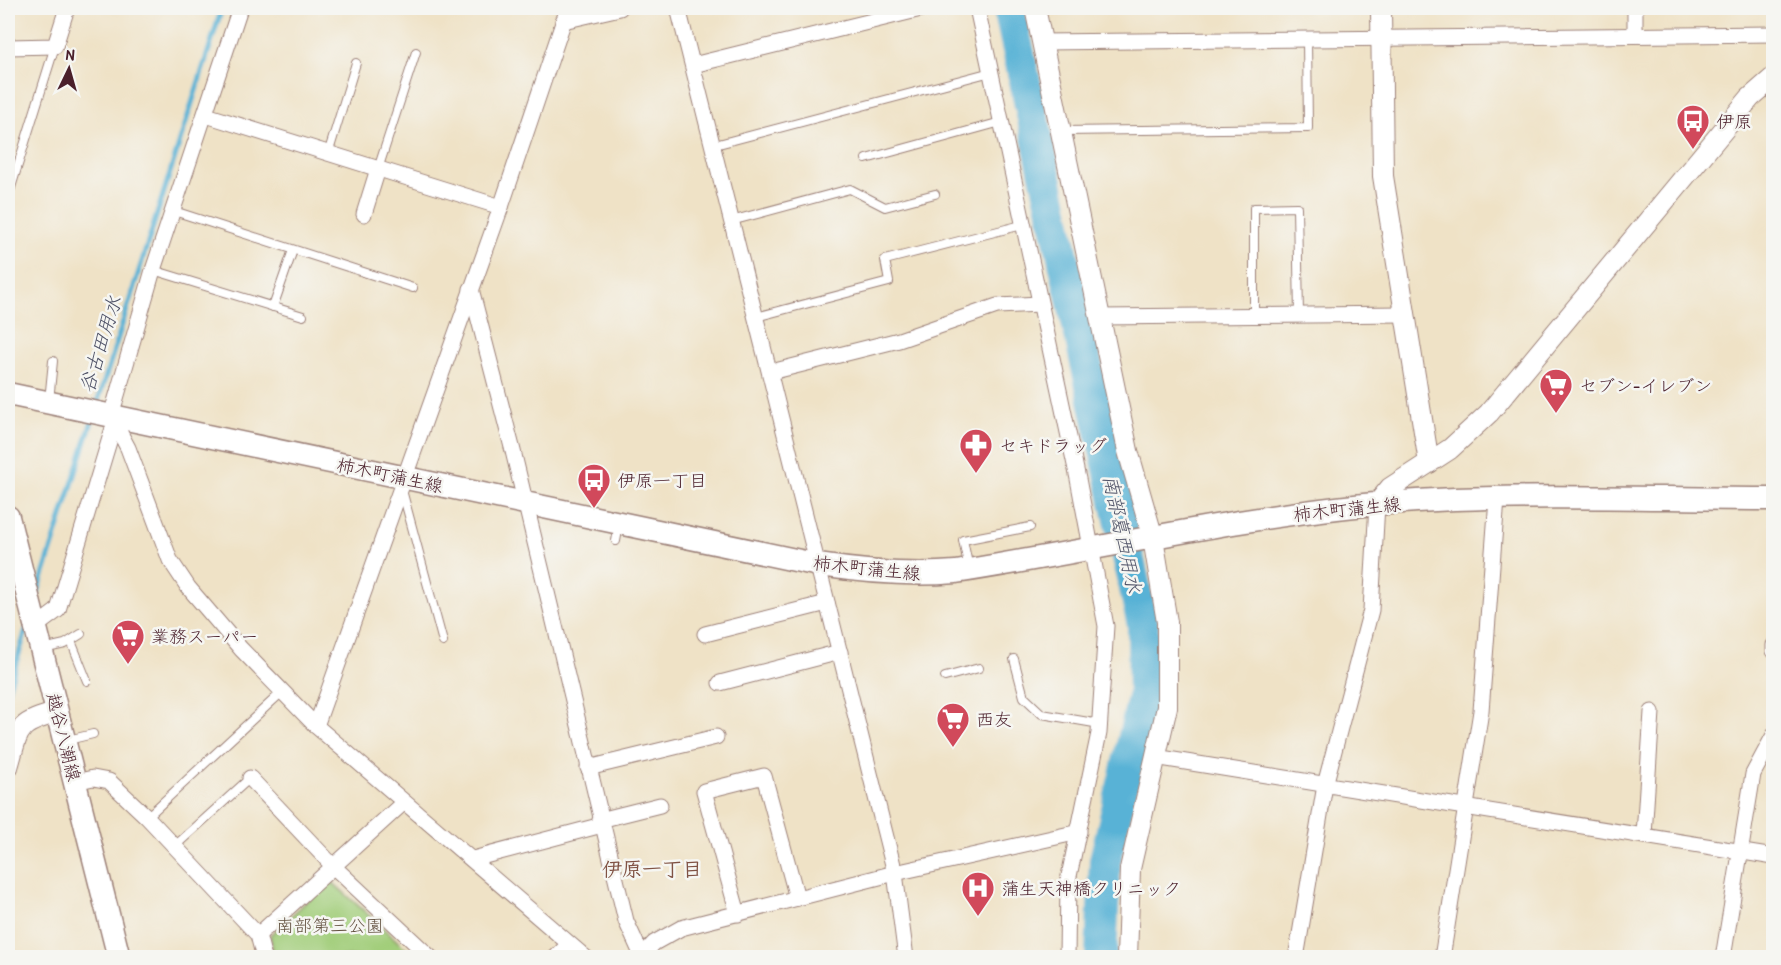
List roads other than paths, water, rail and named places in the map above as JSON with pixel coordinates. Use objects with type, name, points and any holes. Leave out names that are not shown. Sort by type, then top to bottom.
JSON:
[{"type":"main road","name":"柿木町蒲生線","points":[[8,394],[112,420],[403,482],[526,505],[617,532],[819,565],[921,575],[969,570],[1238,522],[1377,504],[1497,499],[1773,499]]},
{"type":"main road","name":"越谷八潮線","points":[[8,517],[14,567],[42,650],[120,957]]},
{"type":"street","points":[[8,47],[55,46],[67,8]]},
{"type":"street","points":[[35,627],[58,610],[153,270],[240,8]]},
{"type":"street","points":[[316,726],[501,207],[566,14],[620,8]]},
{"type":"street","points":[[678,8],[711,146],[819,565],[840,652],[857,739],[875,809],[896,873],[906,957]]},
{"type":"street","points":[[693,65],[925,8]]},
{"type":"street","points":[[977,8],[1022,225],[1094,549],[1106,626],[1100,724],[1068,881],[1067,957]]},
{"type":"street","points":[[1035,8],[1128,451],[1167,622],[1168,692],[1130,869],[1127,957]]},
{"type":"street","points":[[1381,8],[1383,176],[1428,463]]},
{"type":"street","points":[[1635,8],[1635,33]]},
{"type":"street","points":[[1042,42],[1635,33],[1773,34]]},
{"type":"street","points":[[1296,957],[1325,785],[1371,610],[1377,504],[1390,488],[1450,449],[1489,413],[1750,98],[1773,76]]},
{"type":"street","points":[[206,114],[501,207]]},
{"type":"street","points":[[364,214],[378,169]]},
{"type":"street","points":[[471,289],[526,505],[601,823],[626,921],[641,957],[654,943],[681,928],[896,873],[1079,832]]},
{"type":"street","points":[[771,372],[899,340],[997,306],[1040,304]]},
{"type":"street","points":[[1101,317],[1404,314]]},
{"type":"street","points":[[112,420],[128,448],[170,560],[188,587],[282,692],[316,726],[403,803],[473,859],[586,957]]},
{"type":"street","points":[[1442,957],[1481,711],[1497,499]]},
{"type":"street","points":[[705,634],[827,603]]},
{"type":"street","points":[[1773,645],[1773,651]]},
{"type":"street","points":[[720,683],[840,652]]},
{"type":"street","points":[[1644,836],[1652,712]]},
{"type":"street","points":[[8,767],[18,733],[25,723],[57,713]]},
{"type":"street","points":[[1724,957],[1753,774],[1773,735]]},
{"type":"street","points":[[588,768],[717,736]]},
{"type":"street","points":[[1155,757],[1773,857]]},
{"type":"street","points":[[738,914],[704,791],[764,776],[797,898]]},
{"type":"street","points":[[75,782],[93,778],[109,782],[147,817],[258,935],[264,957]]},
{"type":"street","points":[[250,778],[333,866],[430,957]]},
{"type":"street","points":[[258,935],[403,803]]},
{"type":"street","points":[[473,859],[660,805]]},
{"type":"street","points":[[555,957],[569,944]]},
{"type":"lane","points":[[1061,131],[1308,128],[1307,38]]},
{"type":"lane","points":[[8,197],[55,46]]},
{"type":"lane","points":[[378,169],[416,52]]},
{"type":"lane","points":[[328,154],[356,63]]},
{"type":"lane","points":[[711,146],[991,72]]},
{"type":"lane","points":[[866,159],[1001,123]]},
{"type":"lane","points":[[731,221],[850,189],[885,207],[935,194]]},
{"type":"lane","points":[[1254,316],[1254,208],[1297,207],[1299,315]]},
{"type":"lane","points":[[174,211],[413,288]]},
{"type":"lane","points":[[756,317],[889,282],[885,260],[1022,225]]},
{"type":"lane","points":[[273,307],[293,250]]},
{"type":"lane","points":[[153,270],[303,316]]},
{"type":"lane","points":[[49,403],[53,361]]},
{"type":"lane","points":[[403,482],[443,642]]},
{"type":"lane","points":[[969,570],[963,540],[1030,526]]},
{"type":"lane","points":[[42,650],[71,641],[81,634]]},
{"type":"lane","points":[[71,641],[87,681]]},
{"type":"lane","points":[[1014,659],[1024,697],[1042,714],[1100,724]]},
{"type":"lane","points":[[945,677],[979,668]]},
{"type":"lane","points":[[147,817],[282,692]]},
{"type":"lane","points":[[64,741],[93,734]]},
{"type":"lane","points":[[175,846],[250,778]]},
{"type":"waterway","name":"谷古田用水","points":[[96,407],[222,8]]},
{"type":"waterway","name":"南部葛西用水","points":[[1009,8],[1143,625],[1144,694],[1105,861],[1101,958]]},
{"type":"waterway","name":"谷古田用水","points":[[36,598],[93,418]]},
{"type":"waterway","name":"谷古田用水","points":[[8,690],[27,627]]},
{"type":"place","name":"伊原","points":[[1693,150]]},
{"type":"place","name":"セブン-イレブン","points":[[1556,414]]},
{"type":"place","name":"セキドラッグ","points":[[976,474]]},
{"type":"place","name":"伊原一丁目","points":[[594,509]]},
{"type":"place","name":"業務スーパー","points":[[128,665]]},
{"type":"place","name":"西友","points":[[953,748]]},
{"type":"place","name":"蒲生天神橋クリニック","points":[[978,917]]},
{"type":"district","name":"伊原一丁目","points":[[652,868]]},
{"type":"park label","name":"南部第三公園","points":[[330,925]]}]
